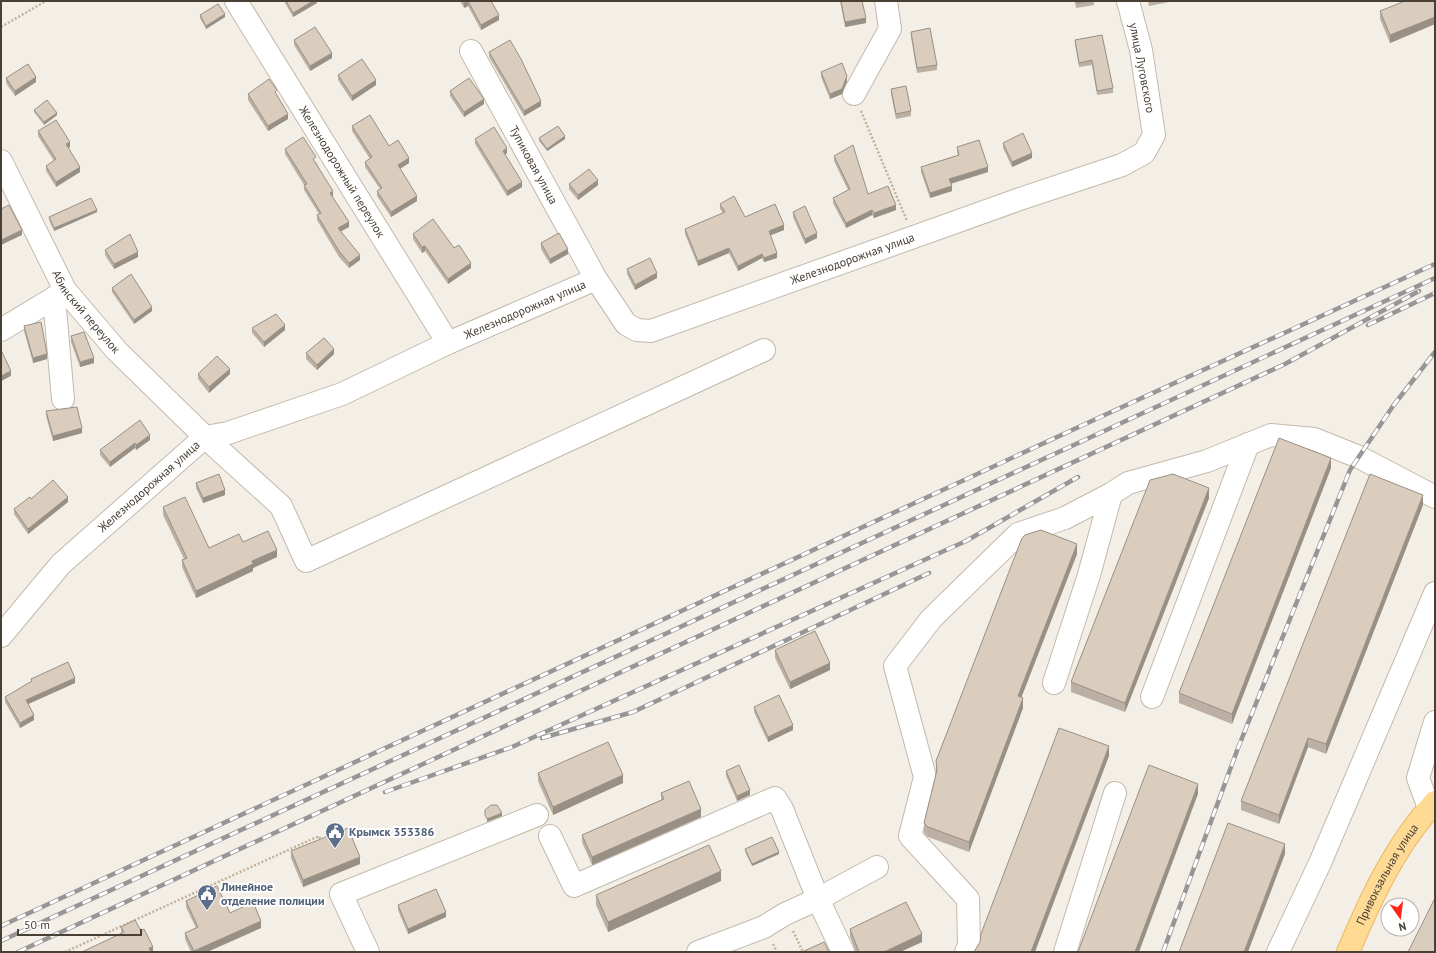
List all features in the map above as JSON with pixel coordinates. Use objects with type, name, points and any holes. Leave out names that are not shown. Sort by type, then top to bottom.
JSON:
[{"type":"main road","name":"Привокзальная улица","points":[[1348,952],[1373,895],[1405,838],[1432,805]]},
{"type":"street","name":"Железнодорожный переулок","points":[[236,1],[448,343]]},
{"type":"street","points":[[854,94],[890,29],[886,1]]},
{"type":"street","name":"улица Луговского","points":[[1128,1],[1141,50],[1154,135]]},
{"type":"street","name":"Тупиковая улица","points":[[471,51],[596,279]]},
{"type":"street","name":"Железнодорожная улица","points":[[1,636],[61,564],[205,437],[228,433],[342,394],[448,343],[596,279],[626,324],[637,330],[651,331],[914,237],[1122,165],[1144,153],[1154,135]]},
{"type":"street","name":"Абинский переулок","points":[[1,161],[60,294],[205,437],[281,506],[306,561],[764,350]]},
{"type":"street","points":[[1,330],[60,294],[63,399]]},
{"type":"street","points":[[966,952],[969,946],[968,899],[910,836],[925,777],[895,666],[931,619],[1018,534],[1065,518],[1111,494],[1128,483],[1206,461],[1271,435],[1314,439],[1359,457],[1435,497]]},
{"type":"street","points":[[1152,697],[1248,444]]},
{"type":"street","points":[[1054,683],[1089,575],[1111,494]]},
{"type":"street","points":[[1278,952],[1320,863],[1435,593]]},
{"type":"street","points":[[1432,805],[1418,778],[1435,722]]},
{"type":"street","points":[[1065,952],[1115,793]]},
{"type":"street","points":[[550,836],[574,886],[775,798],[782,809],[818,899],[843,952]]},
{"type":"street","points":[[368,952],[341,894],[537,815]]},
{"type":"street","points":[[698,952],[764,927],[785,914],[818,899],[877,867]]},
{"type":"path","points":[[1,27],[46,1]]},
{"type":"path","points":[[854,94],[914,237]]},
{"type":"path","points":[[65,952],[319,836],[323,845]]},
{"type":"building","points":[[286,1],[313,1],[293,13]]},
{"type":"building","points":[[468,1],[491,1],[499,15],[481,25]]},
{"type":"building","points":[[841,1],[862,1],[866,18],[845,22]]},
{"type":"building","points":[[1075,1],[1090,1],[1076,3]]},
{"type":"building","points":[[1405,1],[1435,1],[1435,17],[1390,35],[1380,11]]},
{"type":"building","points":[[218,4],[225,14],[206,26],[200,15]]},
{"type":"building","points":[[315,27],[332,53],[310,66],[294,40]]},
{"type":"building","points":[[930,28],[937,65],[917,68],[911,32]]},
{"type":"building","points":[[1102,35],[1113,88],[1097,91],[1092,60],[1079,63],[1075,40]]},
{"type":"building","points":[[510,40],[541,101],[524,111],[489,52]]},
{"type":"building","points":[[362,59],[376,80],[352,96],[338,75]]},
{"type":"building","points":[[842,63],[847,76],[842,89],[830,94],[821,72]]},
{"type":"building","points":[[28,64],[36,77],[15,91],[6,78]]},
{"type":"building","points":[[469,78],[484,99],[464,112],[450,91]]},
{"type":"building","points":[[269,79],[277,90],[275,92],[288,114],[268,126],[248,94]]},
{"type":"building","points":[[906,86],[911,111],[896,114],[891,89]]},
{"type":"building","points":[[47,100],[57,113],[44,122],[34,110]]},
{"type":"building","points":[[370,115],[389,146],[398,140],[409,158],[398,165],[417,196],[391,212],[377,191],[382,188],[365,162],[372,157],[352,126]]},
{"type":"building","points":[[56,120],[70,142],[66,144],[80,167],[56,182],[46,166],[56,159],[38,131]]},
{"type":"building","points":[[558,126],[565,136],[547,149],[539,138]]},
{"type":"building","points":[[494,127],[507,148],[503,151],[522,182],[507,191],[475,139]]},
{"type":"building","points":[[1023,133],[1032,153],[1012,162],[1003,143]]},
{"type":"building","points":[[303,137],[316,157],[313,159],[333,191],[330,193],[349,222],[338,228],[360,255],[349,263],[339,251],[317,215],[321,213],[304,185],[307,184],[285,149]]},
{"type":"building","points":[[979,140],[988,167],[949,179],[952,186],[930,193],[921,167],[959,155],[957,147]]},
{"type":"building","points":[[853,145],[868,194],[888,186],[896,205],[874,213],[872,210],[846,223],[833,198],[850,189],[834,156]]},
{"type":"building","points":[[589,169],[598,180],[578,195],[569,184]]},
{"type":"building","points":[[734,196],[745,217],[775,204],[784,225],[769,231],[777,253],[764,258],[762,254],[738,266],[729,248],[698,261],[685,229],[725,212],[720,204]]},
{"type":"building","points":[[91,198],[97,210],[54,228],[49,217]]},
{"type":"building","points":[[9,205],[22,230],[1,240],[1,209]]},
{"type":"building","points":[[805,206],[817,233],[805,239],[793,212]]},
{"type":"building","points":[[433,219],[454,248],[459,245],[471,263],[448,279],[425,246],[422,247],[413,234]]},
{"type":"building","points":[[559,233],[568,249],[550,259],[541,243]]},
{"type":"building","points":[[130,234],[138,252],[114,264],[105,250]]},
{"type":"building","points":[[650,258],[657,273],[635,285],[627,269]]},
{"type":"building","points":[[131,274],[152,307],[134,320],[112,288]]},
{"type":"building","points":[[276,314],[285,325],[264,342],[252,328]]},
{"type":"building","points":[[41,322],[47,354],[33,358],[24,326]]},
{"type":"building","points":[[84,332],[94,358],[80,362],[71,336]]},
{"type":"building","points":[[324,338],[334,349],[317,365],[306,353]]},
{"type":"building","points":[[1,350],[11,371],[1,376]]},
{"type":"building","points":[[217,356],[230,369],[209,387],[198,374]]},
{"type":"building","points":[[77,407],[82,428],[53,436],[46,411]]},
{"type":"building","points":[[140,420],[150,435],[136,445],[135,443],[110,462],[100,450]]},
{"type":"building","points":[[1279,438],[1331,458],[1232,714],[1179,693]]},
{"type":"building","points":[[219,474],[225,490],[203,498],[196,483]]},
{"type":"building","points":[[1173,474],[1209,488],[1125,703],[1071,682],[1150,480]]},
{"type":"building","points":[[1370,474],[1423,495],[1326,744],[1308,738],[1279,815],[1241,801]]},
{"type":"building","points":[[53,480],[68,497],[28,529],[14,509],[30,497],[31,499]]},
{"type":"building","points":[[185,497],[209,548],[239,534],[243,542],[268,531],[277,550],[252,561],[253,564],[196,591],[182,560],[187,558],[163,507]]},
{"type":"building","points":[[1041,530],[1077,544],[1018,696],[1023,698],[969,842],[928,827],[924,823],[937,770],[936,761],[1022,538],[1025,535]]},
{"type":"building","points":[[815,631],[830,663],[790,682],[775,650]]},
{"type":"building","points":[[68,662],[75,678],[26,700],[34,715],[20,723],[5,697],[32,681],[31,679]]},
{"type":"building","points":[[779,695],[793,725],[768,737],[754,707]]},
{"type":"building","points":[[1059,728],[1109,746],[1031,952],[974,952],[980,942],[981,934]]},
{"type":"building","points":[[608,742],[623,775],[553,807],[538,773]]},
{"type":"building","points":[[739,765],[750,790],[737,796],[726,771]]},
{"type":"building","points":[[1149,765],[1198,784],[1135,952],[1078,952]]},
{"type":"building","points":[[689,781],[701,809],[592,857],[582,835],[664,799],[661,793]]},
{"type":"building","points":[[491,805],[497,805],[502,813],[487,819],[485,810]]},
{"type":"building","points":[[1228,823],[1285,844],[1244,952],[1179,952]]},
{"type":"building","points":[[348,828],[360,857],[303,880],[291,851]]},
{"type":"building","points":[[772,837],[779,852],[752,864],[745,849]]},
{"type":"building","points":[[709,845],[721,871],[608,922],[596,895]]},
{"type":"building","points":[[217,886],[230,913],[253,902],[261,921],[194,951],[185,933],[198,927],[186,901]]},
{"type":"building","points":[[436,889],[446,912],[408,929],[398,905]]},
{"type":"building","points":[[1435,898],[1435,952],[1408,952],[1416,937],[1420,937],[1420,928]]},
{"type":"building","points":[[906,902],[922,934],[884,952],[859,952],[850,929]]},
{"type":"building","points":[[135,920],[141,931],[144,929],[153,947],[149,948],[151,952],[82,952],[124,932],[121,927]]},
{"type":"building","points":[[824,942],[829,952],[802,952]]},
{"type":"railway","points":[[1,926],[1109,413],[1435,264]]},
{"type":"railway","points":[[1,941],[1435,278]]},
{"type":"railway","points":[[18,952],[1285,364],[1419,291]]},
{"type":"railway","points":[[1368,325],[1435,293]]},
{"type":"railway","points":[[1163,952],[1238,748],[1350,470],[1393,406],[1435,352]]},
{"type":"railway","points":[[385,792],[512,747],[966,541],[1078,477]]},
{"type":"railway","points":[[542,738],[633,712],[929,573]]},
{"type":"place","name":"Крымск 353386","points":[[335,849]]},
{"type":"place","name":"Линейное отделение полиции","points":[[207,911]]}]
